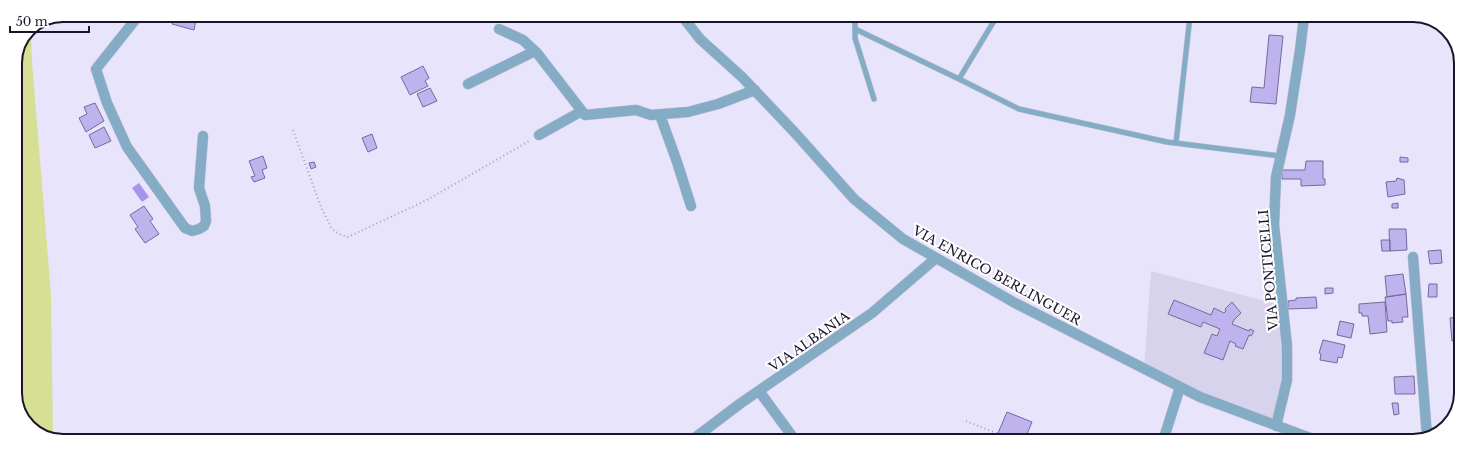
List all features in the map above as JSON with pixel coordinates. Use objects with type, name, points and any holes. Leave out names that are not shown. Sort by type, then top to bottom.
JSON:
[{"type":"street","points":[[133,22],[96,69],[107,103],[127,147],[185,228],[192,231],[204,226],[206,221],[199,188],[203,136]]},
{"type":"street","name":"VIA ENRICO BERLINGUER","points":[[687,22],[700,39],[755,90],[854,199],[903,239],[1015,302],[1200,397],[1298,434]]},
{"type":"street","name":"VIA PONTICELLI","points":[[1276,426],[1287,380],[1287,346],[1274,225],[1276,177],[1290,115],[1303,22]]},
{"type":"street","points":[[499,29],[523,40],[536,52],[585,115],[636,110],[651,115],[688,112],[718,104],[755,90]]},
{"type":"street","points":[[468,84],[536,52]]},
{"type":"street","points":[[539,135],[582,112]]},
{"type":"street","points":[[660,115],[691,206]]},
{"type":"street","points":[[1413,257],[1427,432]]},
{"type":"street","name":"VIA ALBANIA","points":[[700,434],[759,391],[872,313],[936,258]]},
{"type":"street","points":[[1165,434],[1180,387]]},
{"type":"street","points":[[759,391],[791,434]]},
{"type":"lane","points":[[855,22],[856,38],[874,99]]},
{"type":"lane","points":[[959,79],[993,22]]},
{"type":"lane","points":[[1176,144],[1189,22]]},
{"type":"lane","points":[[855,29],[1020,109],[1176,144],[1280,156]]},
{"type":"path","points":[[293,130],[321,207],[332,229],[342,236],[348,237],[427,200],[539,135]]},
{"type":"path","points":[[966,421],[998,434]]},
{"type":"shaded area","points":[[139,183],[149,197],[142,202],[132,188]]},
{"type":"shaded area","points":[[1151,271],[1284,306],[1287,346],[1276,426],[1144,369]]},
{"type":"green space","points":[[31,37],[32,62],[51,295],[53,433],[40,427],[31,418],[25,409],[22,395],[22,63],[25,47]]},
{"type":"building","points":[[173,22],[196,22],[194,30],[172,24]]},
{"type":"building","points":[[1269,35],[1283,36],[1276,104],[1250,102],[1252,87],[1264,88]]},
{"type":"building","points":[[423,66],[429,78],[425,81],[428,86],[410,95],[401,77]]},
{"type":"building","points":[[430,88],[437,101],[423,107],[417,94]]},
{"type":"building","points":[[95,103],[104,121],[86,132],[79,118],[87,114],[84,107]]},
{"type":"building","points":[[104,127],[111,141],[95,148],[89,135]]},
{"type":"building","points":[[372,134],[377,148],[368,152],[362,138]]},
{"type":"building","points":[[263,156],[267,168],[262,170],[265,178],[254,182],[251,177],[255,176],[249,161]]},
{"type":"building","points":[[1400,157],[1408,158],[1408,162],[1400,162]]},
{"type":"building","points":[[1306,161],[1323,161],[1323,179],[1325,179],[1325,185],[1301,186],[1301,179],[1282,179],[1282,170],[1305,170]]},
{"type":"building","points":[[314,162],[316,167],[311,169],[309,163]]},
{"type":"building","points":[[1397,178],[1404,180],[1405,194],[1388,197],[1386,182],[1396,181]]},
{"type":"building","points":[[1398,203],[1398,208],[1392,208],[1392,204]]},
{"type":"building","points":[[144,206],[153,219],[150,221],[159,234],[145,243],[135,229],[138,227],[130,215]]},
{"type":"building","points":[[1389,229],[1406,229],[1407,250],[1390,251]]},
{"type":"building","points":[[1381,240],[1390,240],[1390,251],[1382,251]]},
{"type":"building","points":[[1441,250],[1442,263],[1430,264],[1428,251]]},
{"type":"building","points":[[1403,274],[1406,294],[1387,297],[1385,276]]},
{"type":"building","points":[[1429,284],[1437,284],[1437,297],[1428,297]]},
{"type":"building","points":[[1325,288],[1333,288],[1333,293],[1325,294]]},
{"type":"building","points":[[1406,294],[1408,317],[1402,317],[1403,322],[1392,323],[1392,321],[1388,321],[1385,297]]},
{"type":"building","points":[[1316,297],[1317,308],[1288,309],[1288,301],[1296,300],[1296,298]]},
{"type":"building","points":[[1174,300],[1211,315],[1214,308],[1224,313],[1226,311],[1225,309],[1232,302],[1241,313],[1232,324],[1249,331],[1250,329],[1254,331],[1251,336],[1249,335],[1243,349],[1235,346],[1236,344],[1230,341],[1223,360],[1204,353],[1212,334],[1217,336],[1220,329],[1203,322],[1201,327],[1168,314]]},
{"type":"building","points":[[1385,302],[1387,332],[1370,334],[1368,316],[1362,316],[1362,313],[1359,313],[1359,304]]},
{"type":"building","points":[[1450,318],[1454,318],[1454,341],[1452,341]]},
{"type":"building","points":[[1340,321],[1354,324],[1351,338],[1337,335]]},
{"type":"building","points":[[1323,340],[1345,345],[1342,358],[1338,357],[1337,363],[1320,360],[1321,354],[1319,353]]},
{"type":"building","points":[[1414,376],[1415,394],[1395,394],[1394,377]]},
{"type":"building","points":[[1392,403],[1398,403],[1399,414],[1394,415]]},
{"type":"building","points":[[1007,412],[1032,422],[1027,434],[998,433]]}]
